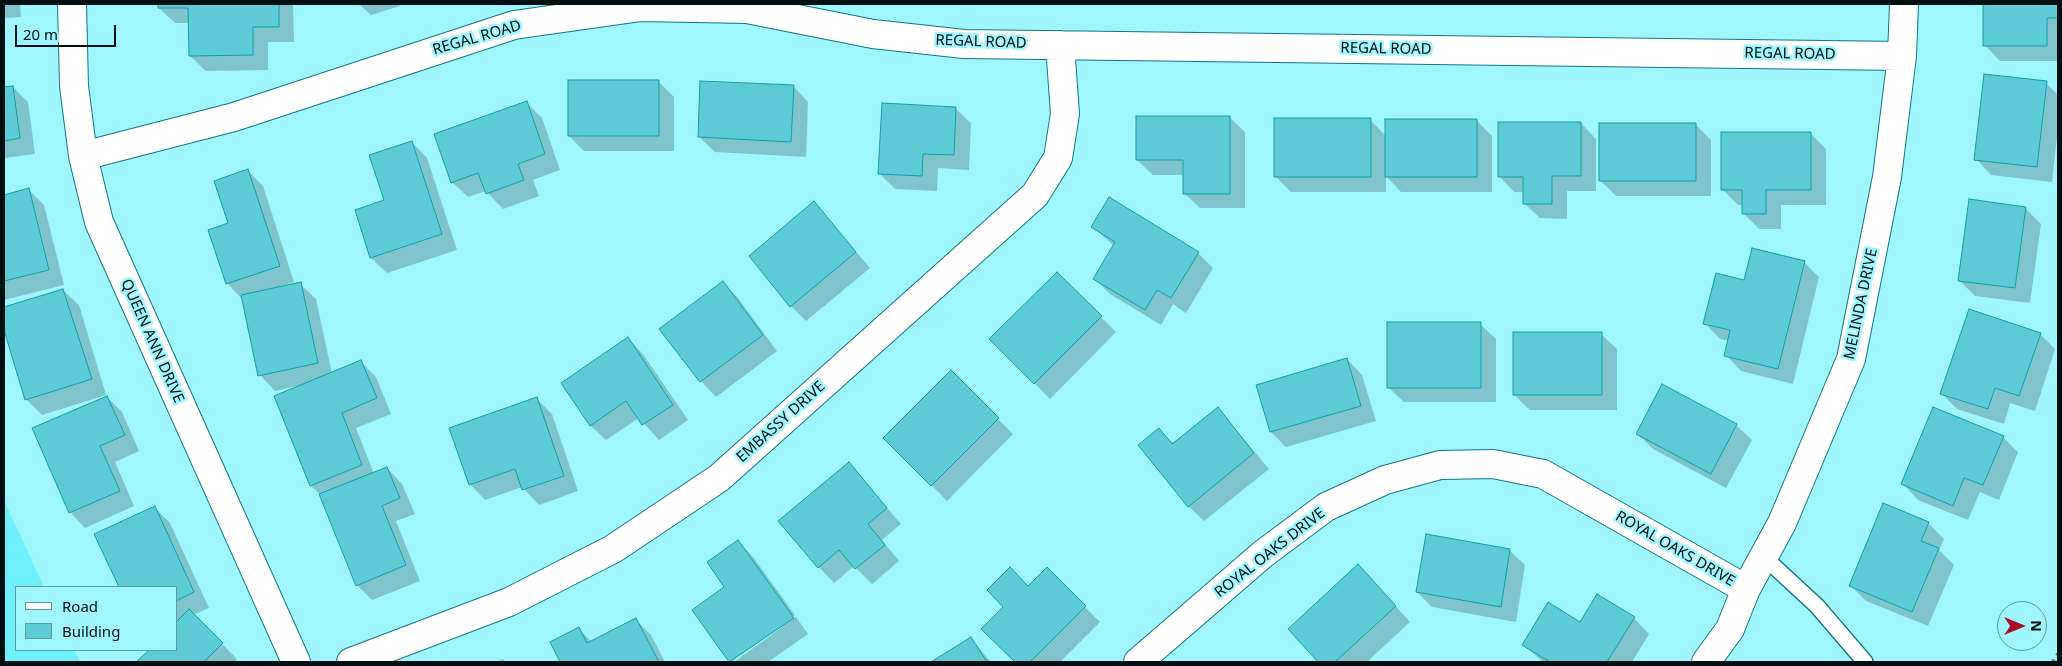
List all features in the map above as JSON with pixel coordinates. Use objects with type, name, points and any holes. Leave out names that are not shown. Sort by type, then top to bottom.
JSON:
[{"type":"street","name":"QUEEN ANN DRIVE","points":[[72,4],[74,86],[83,156],[99,222],[296,662]]},
{"type":"street","name":"MELINDA DRIVE","points":[[1706,662],[1730,629],[1746,589],[1782,522],[1851,359],[1887,177],[1902,56],[1904,4]]},
{"type":"street","name":"REGAL ROAD","points":[[83,156],[234,116],[514,25],[641,7],[748,9],[873,34],[964,44],[1902,56]]},
{"type":"street","name":"EMBASSY DRIVE","points":[[350,662],[509,602],[613,549],[719,478],[1035,195],[1058,158],[1065,114],[1060,45]]},
{"type":"street","name":"ROYAL OAKS DRIVE","points":[[1138,662],[1263,554],[1326,507],[1385,480],[1440,465],[1493,464],[1543,474],[1746,589]]},
{"type":"lane","points":[[1764,557],[1817,606],[1865,662]]},
{"type":"shaded area","points":[[4,500],[44,586],[15,586],[15,651],[74,651],[80,662],[4,662]]},
{"type":"building","points":[[158,4],[279,4],[279,27],[253,27],[253,55],[189,56],[188,8],[158,8]]},
{"type":"building","points":[[1983,4],[2058,4],[2058,18],[2047,18],[2047,46],[1983,46]]},
{"type":"building","points":[[1984,74],[2047,81],[2037,167],[1974,160]]},
{"type":"building","points":[[568,80],[659,80],[659,136],[568,136]]},
{"type":"building","points":[[700,81],[794,85],[791,142],[698,137]]},
{"type":"building","points":[[13,86],[20,138],[4,141],[4,87]]},
{"type":"building","points":[[527,101],[545,154],[518,164],[524,180],[486,194],[478,173],[451,183],[434,134]]},
{"type":"building","points":[[882,103],[956,107],[954,155],[923,154],[922,176],[878,174]]},
{"type":"building","points":[[1136,116],[1230,116],[1230,194],[1183,194],[1183,160],[1136,160]]},
{"type":"building","points":[[1274,118],[1371,118],[1371,177],[1274,177]]},
{"type":"building","points":[[1385,119],[1477,119],[1477,177],[1385,177]]},
{"type":"building","points":[[1498,122],[1581,122],[1581,176],[1552,176],[1552,204],[1523,204],[1523,177],[1498,177]]},
{"type":"building","points":[[1599,123],[1696,123],[1696,181],[1599,181]]},
{"type":"building","points":[[1721,132],[1811,132],[1811,190],[1766,190],[1766,214],[1742,214],[1742,190],[1721,190]]},
{"type":"building","points":[[412,141],[442,234],[370,258],[355,210],[384,200],[369,155]]},
{"type":"building","points":[[248,169],[280,266],[226,284],[208,230],[228,223],[214,181]]},
{"type":"building","points":[[29,188],[49,270],[4,281],[4,195]]},
{"type":"building","points":[[1109,197],[1199,252],[1171,298],[1157,290],[1145,310],[1093,279],[1115,242],[1091,227]]},
{"type":"building","points":[[1969,199],[2026,207],[2015,288],[1958,281]]},
{"type":"building","points":[[814,201],[856,252],[790,307],[749,256]]},
{"type":"building","points":[[1752,248],[1805,261],[1778,369],[1724,356],[1730,330],[1703,324],[1716,273],[1744,280]]},
{"type":"building","points":[[1057,272],[1102,316],[1034,384],[989,339]]},
{"type":"building","points":[[723,281],[763,335],[700,382],[659,329]]},
{"type":"building","points":[[301,282],[318,363],[258,376],[241,295]]},
{"type":"building","points":[[63,289],[92,379],[25,400],[4,330],[4,307]]},
{"type":"building","points":[[1969,309],[2041,333],[2019,396],[1995,388],[1988,409],[1940,394]]},
{"type":"building","points":[[1387,322],[1481,322],[1481,388],[1387,388]]},
{"type":"building","points":[[1513,332],[1602,332],[1602,395],[1513,395]]},
{"type":"building","points":[[628,337],[673,405],[642,425],[626,401],[590,426],[561,383]]},
{"type":"building","points":[[1347,358],[1361,406],[1270,432],[1256,385]]},
{"type":"building","points":[[361,360],[377,398],[342,413],[362,465],[310,486],[274,396]]},
{"type":"building","points":[[951,370],[999,418],[931,486],[883,438]]},
{"type":"building","points":[[1662,384],[1737,424],[1711,474],[1636,434]]},
{"type":"building","points":[[107,396],[125,435],[100,446],[120,491],[69,513],[32,428]]},
{"type":"building","points":[[537,397],[564,476],[522,490],[515,469],[469,485],[449,428]]},
{"type":"building","points":[[1218,407],[1254,453],[1188,507],[1138,445],[1159,428],[1172,444]]},
{"type":"building","points":[[1933,407],[2004,436],[1983,485],[1964,478],[1953,506],[1901,484]]},
{"type":"building","points":[[849,462],[887,508],[868,524],[885,545],[855,569],[839,550],[818,568],[778,521]]},
{"type":"building","points":[[387,467],[400,498],[382,506],[406,565],[356,586],[319,494]]},
{"type":"building","points":[[1883,503],[1929,522],[1921,541],[1939,548],[1912,612],[1849,586]]},
{"type":"building","points":[[155,506],[194,592],[178,600],[178,586],[119,586],[94,534]]},
{"type":"building","points":[[1426,534],[1510,549],[1501,607],[1416,592]]},
{"type":"building","points":[[738,540],[794,618],[729,662],[692,610],[724,587],[707,562]]},
{"type":"building","points":[[1358,564],[1396,606],[1335,662],[1318,662],[1288,629]]},
{"type":"building","points":[[1010,567],[1028,586],[1047,567],[1086,606],[1030,662],[1015,662],[981,629],[1003,607],[987,590]]},
{"type":"building","points":[[1597,594],[1635,617],[1607,662],[1550,662],[1522,645],[1548,602],[1580,622]]},
{"type":"building","points":[[189,609],[223,643],[204,662],[136,662],[148,651],[178,651],[178,620]]},
{"type":"building","points":[[636,618],[659,662],[560,662],[550,642],[579,627],[587,643]]},
{"type":"building","points":[[971,637],[987,662],[931,662]]},
{"type":"railway","points":[[2053,662],[2058,654]]}]
